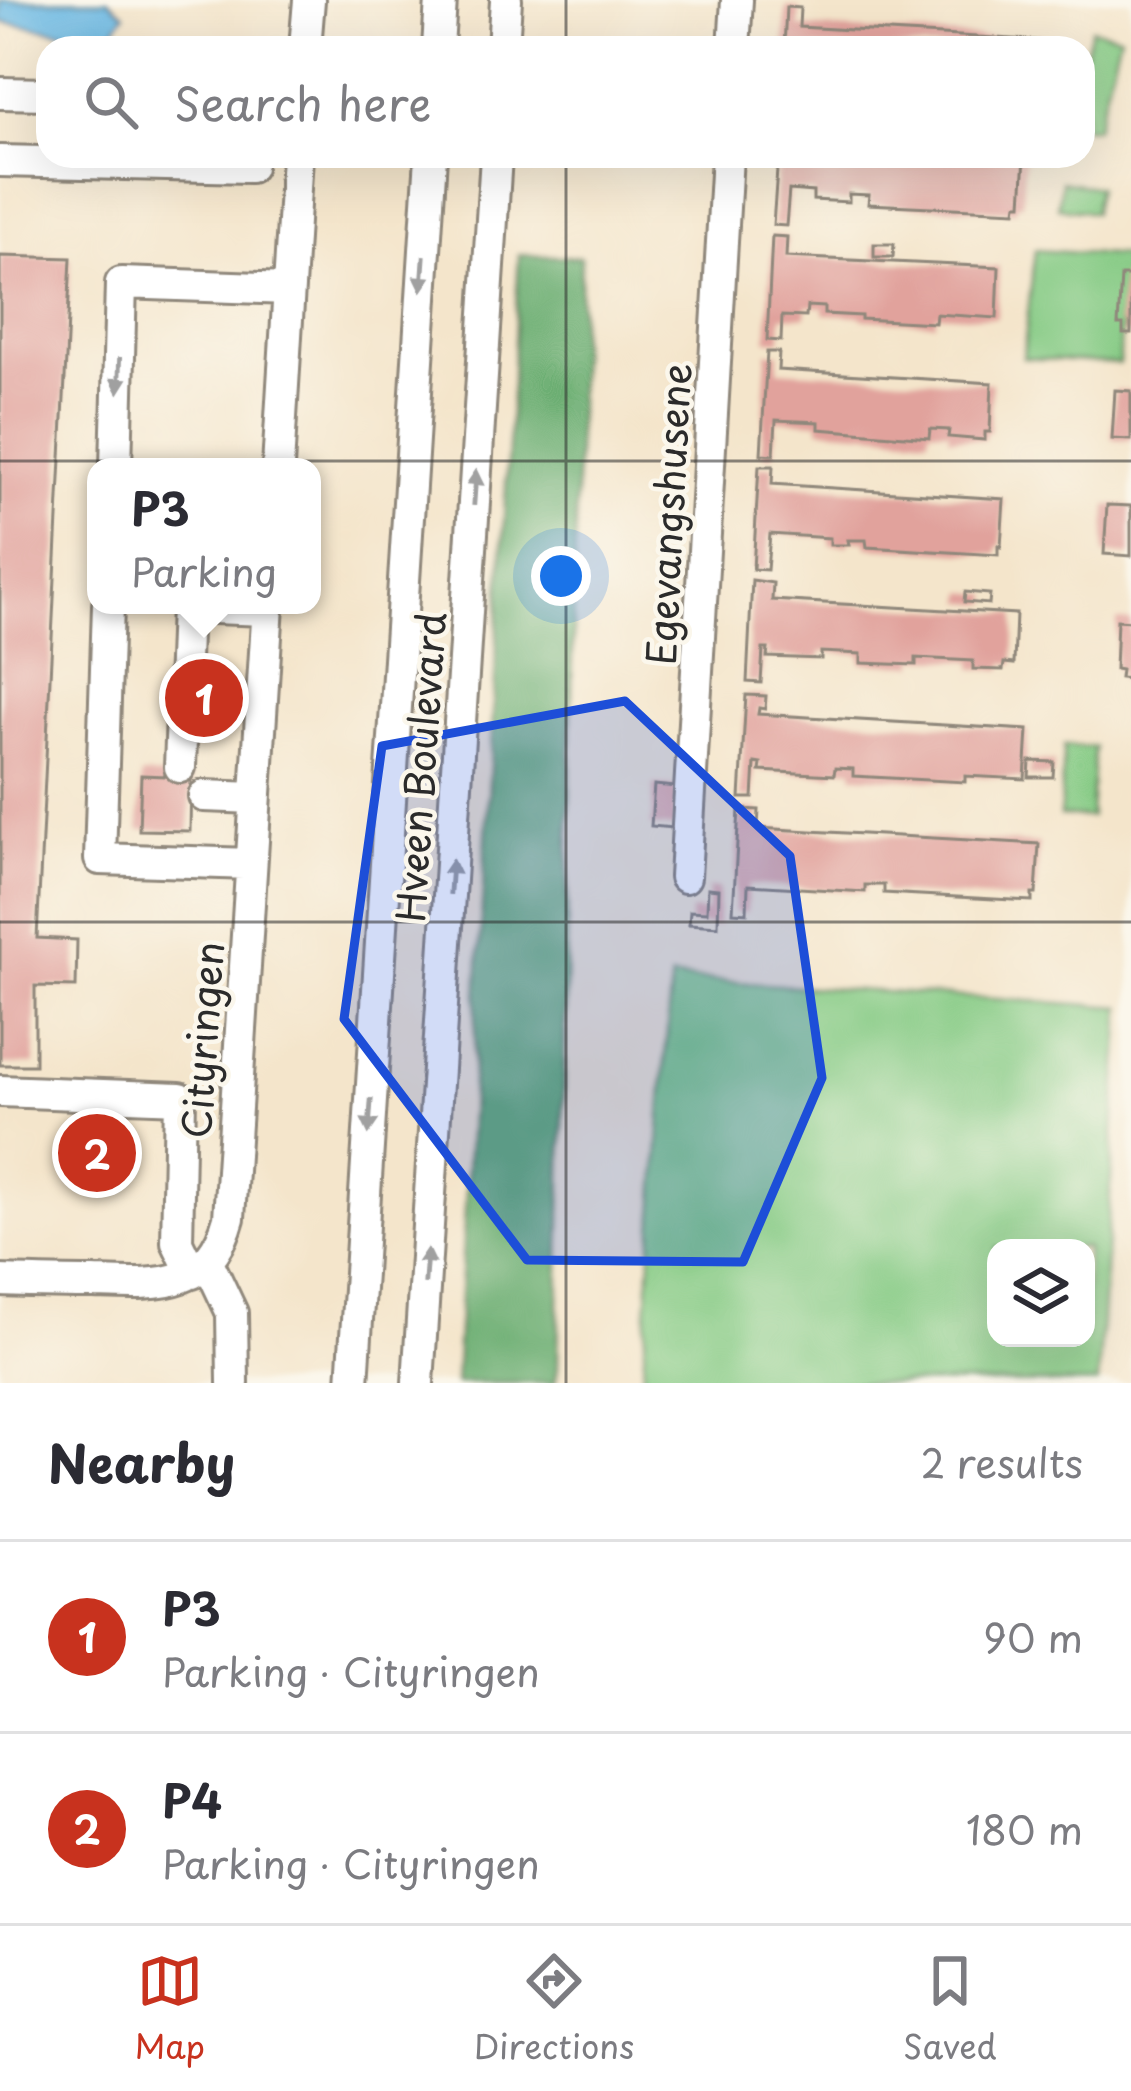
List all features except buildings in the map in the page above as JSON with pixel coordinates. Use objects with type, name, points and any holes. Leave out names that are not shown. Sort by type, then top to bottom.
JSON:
[{"type":"street","points":[[306,36],[309,0]]},
{"type":"street","points":[[439,36],[441,0]]},
{"type":"street","points":[[504,36],[506,0]]},
{"type":"street","points":[[734,36],[736,0]]},
{"type":"street","points":[[0,93],[36,94]]},
{"type":"street","points":[[0,161],[36,161]]},
{"type":"street","points":[[279,458],[296,168]]},
{"type":"street","name":"Hveen Boulevard","points":[[353,1383],[430,168]]},
{"type":"street","name":"Hveen Boulevard","points":[[418,1383],[495,168]]},
{"type":"street","name":"Egevangshusene","points":[[685,877],[726,168]]},
{"type":"street","points":[[116,458],[121,284],[289,290]]},
{"type":"street","points":[[108,614],[100,859],[251,864]]},
{"type":"street","points":[[180,767],[186,614]]},
{"type":"street","name":"Cityringen","points":[[199,1267],[223,1242],[229,1218],[267,614]]},
{"type":"street","points":[[204,796],[255,798]]},
{"type":"street","points":[[0,1091],[180,1098],[177,1242],[232,1313],[233,1383]]},
{"type":"street","points":[[0,1281],[160,1285],[199,1267]]},
{"type":"highlighted area","points":[[625,701],[790,856],[822,1078],[743,1262],[527,1260],[344,1019],[382,746]]},
{"type":"green space","points":[[1091,28],[1120,35],[1096,128],[1095,36],[1089,36]]},
{"type":"green space","points":[[1061,181],[1097,187],[1093,213],[1058,207]]},
{"type":"green space","points":[[1035,250],[1125,256],[1119,364],[1023,358]]},
{"type":"green space","points":[[519,255],[581,257],[558,1368],[555,1383],[455,1383]]},
{"type":"green space","points":[[1064,746],[1094,747],[1090,817],[1060,816]]},
{"type":"green space","points":[[671,978],[1122,1007],[1098,1383],[642,1383]]},
{"type":"water","points":[[0,0],[108,0],[125,14],[110,35],[72,33],[0,22]]},
{"type":"place","name":"P3","points":[[204,698]]},
{"type":"place","name":"P4","points":[[97,1153]]}]
